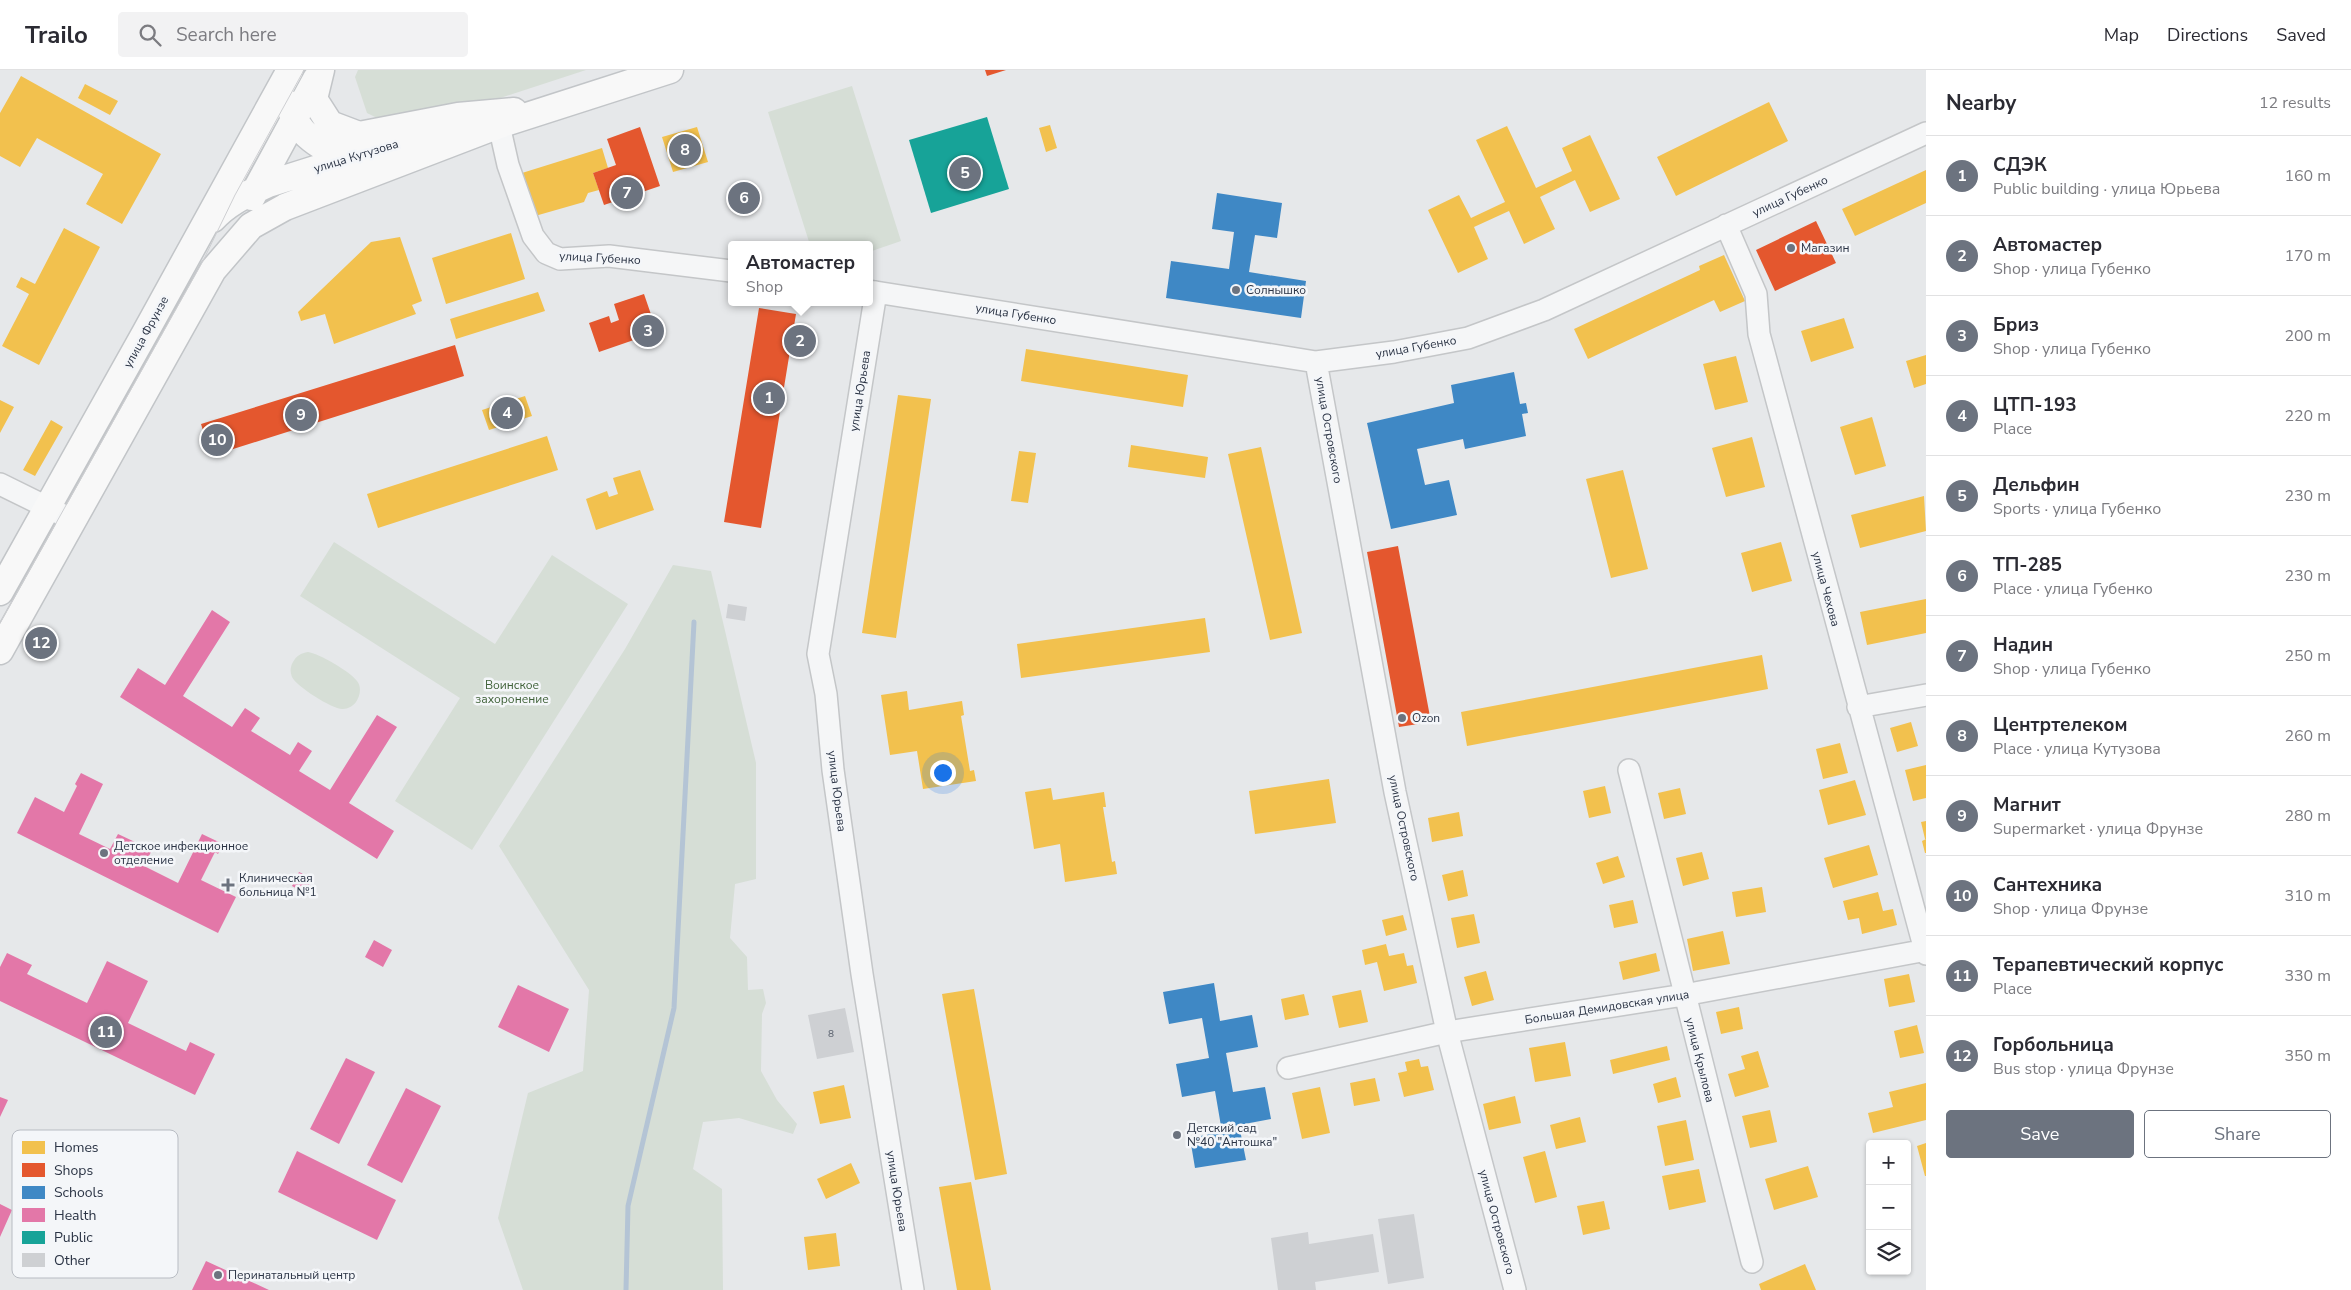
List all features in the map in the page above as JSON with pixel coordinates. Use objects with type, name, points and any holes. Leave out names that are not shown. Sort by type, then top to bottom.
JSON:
[{"type":"main road","points":[[290,70],[290,106],[294,118],[302,130],[326,150],[366,165],[421,154]]},
{"type":"main road","name":"улица Фрунзе","points":[[0,592],[290,70]]},
{"type":"main road","points":[[0,652],[213,270],[321,70]]},
{"type":"main road","points":[[321,70],[314,99],[321,111],[330,124],[360,135],[458,116],[537,112]]},
{"type":"main road","name":"улица Кутузова","points":[[213,270],[251,226],[285,207],[499,125],[670,70]]},
{"type":"main road","name":"улица Кутузова","points":[[199,234],[221,210],[256,190],[348,158],[475,120],[537,112]]},
{"type":"street","name":"улица Губенко","points":[[499,125],[508,165],[533,236],[546,253],[560,259],[609,256],[728,271]]},
{"type":"street","name":"улица Губенко","points":[[873,292],[1316,362],[1394,352],[1468,338],[1544,310],[1926,133]]},
{"type":"street","name":"улица Чехова","points":[[1726,225],[1756,294],[1759,334],[1858,707],[1926,951]]},
{"type":"street","name":"улица Юрьева","points":[[870,306],[818,654],[826,694],[834,770],[862,974],[913,1290]]},
{"type":"street","name":"улица Островского","points":[[1316,362],[1395,792],[1447,1032],[1515,1290]]},
{"type":"street","points":[[0,484],[74,520]]},
{"type":"street","points":[[1858,707],[1926,695]]},
{"type":"street","name":"улица Крылова","points":[[1629,770],[1752,1262]]},
{"type":"street","name":"Большая Демидовская улица","points":[[1288,1068],[1447,1032],[1684,995],[1926,951]]},
{"type":"green space","points":[[358,70],[586,70],[500,98],[385,122],[367,113],[355,77]]},
{"type":"green space","points":[[852,86],[901,241],[873,251],[873,241],[809,241],[768,112]]},
{"type":"green space","name":"Воинское захоронение","points":[[334,542],[495,644],[552,555],[628,604],[472,850],[395,801],[460,698],[300,596]]},
{"type":"green space","points":[[673,565],[711,571],[756,763],[756,879],[735,884],[730,938],[747,957],[748,990],[763,989],[766,1003],[762,1014],[761,1071],[777,1100],[797,1124],[793,1134],[739,1118],[703,1122],[693,1169],[722,1189],[723,1290],[523,1290],[498,1218],[528,1093],[583,1071],[589,990],[499,846],[625,649]]},
{"type":"green space","points":[[308,652],[334,664],[354,677],[360,686],[360,692],[353,705],[343,709],[331,706],[295,681],[291,673],[292,664],[299,655]]},
{"type":"building: Homes","points":[[21,76],[161,154],[122,224],[86,204],[103,174],[37,138],[20,167],[0,156],[0,113]]},
{"type":"building: Homes","points":[[85,84],[118,101],[110,115],[78,98]]},
{"type":"building: Homes","points":[[1769,102],[1788,141],[1676,196],[1657,157]]},
{"type":"building: Homes","points":[[1050,125],[1057,148],[1046,152],[1039,128]]},
{"type":"building: Homes","points":[[1507,126],[1536,188],[1572,171],[1562,148],[1590,135],[1620,199],[1590,212],[1575,180],[1540,197],[1555,229],[1524,244],[1509,211],[1474,227],[1488,259],[1458,273],[1428,210],[1459,195],[1471,218],[1505,202],[1476,140]]},
{"type":"building: Homes","points":[[697,127],[708,162],[673,172],[662,137]]},
{"type":"building: Homes","points":[[602,148],[608,168],[593,173],[599,190],[588,193],[584,202],[535,216],[522,173]]},
{"type":"building: Homes","points":[[1926,170],[1926,203],[1855,236],[1842,209]]},
{"type":"building: Homes","points":[[751,187],[756,204],[737,209],[732,193]]},
{"type":"building: Homes","points":[[64,228],[100,247],[39,365],[2,346],[29,294],[16,287],[21,277],[35,284]]},
{"type":"building: Homes","points":[[511,233],[525,279],[446,304],[432,258]]},
{"type":"building: Homes","points":[[400,237],[422,301],[412,305],[416,314],[334,344],[325,314],[301,321],[298,312],[371,242]]},
{"type":"building: Homes","points":[[1724,255],[1745,301],[1720,312],[1714,300],[1588,359],[1574,329],[1700,270],[1699,266]]},
{"type":"building: Homes","points":[[538,292],[545,311],[456,339],[450,319]]},
{"type":"building: Homes","points":[[1844,318],[1854,348],[1811,362],[1801,331]]},
{"type":"building: Homes","points":[[1026,349],[1188,375],[1183,407],[1021,381]]},
{"type":"building: Homes","points":[[1926,355],[1926,384],[1914,388],[1906,361]]},
{"type":"building: Homes","points":[[1736,356],[1748,402],[1715,410],[1703,364]]},
{"type":"building: Homes","points":[[898,395],[931,399],[896,638],[862,633]]},
{"type":"building: Homes","points":[[525,396],[532,416],[489,430],[482,410]]},
{"type":"building: Homes","points":[[0,400],[14,407],[0,433]]},
{"type":"building: Homes","points":[[1872,417],[1886,466],[1855,475],[1840,427]]},
{"type":"building: Homes","points":[[51,420],[63,427],[35,476],[23,470]]},
{"type":"building: Homes","points":[[547,436],[558,470],[378,528],[367,494]]},
{"type":"building: Homes","points":[[1752,437],[1765,487],[1726,497],[1712,448]]},
{"type":"building: Homes","points":[[1131,445],[1208,457],[1205,478],[1128,467]]},
{"type":"building: Homes","points":[[1261,447],[1302,633],[1270,640],[1228,454]]},
{"type":"building: Homes","points":[[1019,451],[1036,453],[1028,503],[1011,501]]},
{"type":"building: Homes","points":[[640,470],[654,510],[596,530],[586,499],[607,491],[609,497],[618,494],[613,478]]},
{"type":"building: Homes","points":[[1623,470],[1648,569],[1611,578],[1586,479]]},
{"type":"building: Homes","points":[[1924,496],[1926,531],[1860,548],[1851,515]]},
{"type":"building: Homes","points":[[1781,542],[1792,581],[1752,592],[1741,553]]},
{"type":"building: Homes","points":[[1926,599],[1926,633],[1867,645],[1860,612]]},
{"type":"building: Homes","points":[[1205,618],[1210,652],[1021,678],[1017,644]]},
{"type":"building: Homes","points":[[1762,655],[1768,689],[1467,746],[1461,712]]},
{"type":"building: Homes","points":[[907,691],[909,710],[962,701],[964,715],[961,716],[970,771],[974,770],[976,781],[923,789],[917,751],[890,755],[881,695]]},
{"type":"building: Homes","points":[[1911,722],[1918,746],[1897,752],[1890,728]]},
{"type":"building: Homes","points":[[1840,743],[1848,773],[1823,779],[1816,749]]},
{"type":"building: Homes","points":[[1926,765],[1926,798],[1913,801],[1905,770]]},
{"type":"building: Homes","points":[[1329,779],[1336,823],[1255,834],[1249,791]]},
{"type":"building: Homes","points":[[1855,780],[1866,815],[1828,825],[1819,790]]},
{"type":"building: Homes","points":[[1605,786],[1611,813],[1589,818],[1583,791]]},
{"type":"building: Homes","points":[[1051,788],[1053,800],[1104,792],[1106,807],[1103,807],[1112,862],[1115,861],[1117,874],[1065,882],[1060,844],[1034,849],[1025,792]]},
{"type":"building: Homes","points":[[1680,788],[1686,814],[1664,819],[1658,793]]},
{"type":"building: Homes","points":[[1459,812],[1463,836],[1432,842],[1428,818]]},
{"type":"building: Homes","points":[[1926,821],[1926,839],[1925,839],[1921,822]]},
{"type":"building: Homes","points":[[1926,839],[1926,853],[1925,853],[1922,841]]},
{"type":"building: Homes","points":[[1869,845],[1878,875],[1833,888],[1824,858]]},
{"type":"building: Homes","points":[[1702,852],[1709,879],[1683,886],[1676,858]]},
{"type":"building: Homes","points":[[1618,856],[1625,877],[1603,884],[1596,863]]},
{"type":"building: Homes","points":[[1463,870],[1468,896],[1448,901],[1442,875]]},
{"type":"building: Homes","points":[[1762,887],[1766,912],[1736,917],[1732,892]]},
{"type":"building: Homes","points":[[1878,892],[1883,911],[1893,909],[1897,925],[1862,934],[1859,918],[1848,920],[1843,901]]},
{"type":"building: Homes","points":[[1633,900],[1638,923],[1614,928],[1609,905]]},
{"type":"building: Homes","points":[[1474,914],[1480,943],[1457,948],[1451,918]]},
{"type":"building: Homes","points":[[1403,915],[1407,930],[1386,936],[1382,920]]},
{"type":"building: Homes","points":[[1723,931],[1730,964],[1693,971],[1687,939]]},
{"type":"building: Homes","points":[[1386,944],[1389,956],[1404,953],[1407,966],[1413,965],[1417,983],[1384,991],[1377,962],[1365,965],[1362,950]]},
{"type":"building: Homes","points":[[1656,953],[1660,971],[1623,980],[1619,962]]},
{"type":"building: Homes","points":[[1486,971],[1494,1000],[1472,1006],[1464,977]]},
{"type":"building: Homes","points":[[1909,974],[1915,1002],[1889,1007],[1884,979]]},
{"type":"building: Homes","points":[[974,989],[1007,1174],[975,1180],[942,994]]},
{"type":"building: Homes","points":[[1361,990],[1368,1022],[1339,1028],[1332,996]]},
{"type":"building: Homes","points":[[1304,994],[1309,1015],[1285,1020],[1281,999]]},
{"type":"building: Homes","points":[[1739,1007],[1743,1029],[1721,1034],[1716,1012]]},
{"type":"building: Homes","points":[[1917,1025],[1924,1053],[1900,1058],[1894,1031]]},
{"type":"building: Homes","points":[[1565,1042],[1571,1076],[1535,1082],[1529,1048]]},
{"type":"building: Homes","points":[[1667,1046],[1670,1060],[1613,1074],[1610,1060]]},
{"type":"building: Homes","points":[[1758,1051],[1769,1087],[1735,1097],[1728,1074],[1745,1069],[1741,1056]]},
{"type":"building: Homes","points":[[1419,1059],[1421,1067],[1428,1066],[1434,1090],[1404,1097],[1398,1073],[1407,1071],[1405,1062]]},
{"type":"building: Homes","points":[[1676,1077],[1681,1097],[1658,1103],[1653,1084]]},
{"type":"building: Homes","points":[[1375,1078],[1380,1101],[1354,1106],[1350,1083]]},
{"type":"building: Homes","points":[[1926,1083],[1926,1120],[1873,1133],[1868,1113],[1893,1107],[1889,1092]]},
{"type":"building: Homes","points":[[844,1085],[851,1118],[820,1124],[813,1092]]},
{"type":"building: Homes","points":[[1320,1087],[1330,1133],[1302,1139],[1292,1093]]},
{"type":"building: Homes","points":[[1515,1096],[1521,1123],[1489,1130],[1483,1104]]},
{"type":"building: Homes","points":[[1770,1110],[1777,1142],[1750,1148],[1742,1116]]},
{"type":"building: Homes","points":[[1580,1117],[1586,1142],[1556,1149],[1550,1125]]},
{"type":"building: Homes","points":[[1686,1120],[1694,1160],[1665,1166],[1657,1126]]},
{"type":"building: Homes","points":[[1926,1143],[1926,1176],[1925,1176],[1917,1146]]},
{"type":"building: Homes","points":[[1545,1151],[1557,1197],[1535,1203],[1523,1157]]},
{"type":"building: Homes","points":[[851,1163],[860,1183],[826,1199],[817,1179]]},
{"type":"building: Homes","points":[[1808,1166],[1818,1197],[1774,1210],[1765,1179]]},
{"type":"building: Homes","points":[[1699,1169],[1706,1202],[1669,1210],[1662,1176]]},
{"type":"building: Homes","points":[[971,1182],[991,1290],[957,1290],[939,1187]]},
{"type":"building: Homes","points":[[1604,1201],[1610,1229],[1583,1235],[1577,1206]]},
{"type":"building: Homes","points":[[836,1233],[840,1266],[808,1270],[804,1237]]},
{"type":"building: Homes","points":[[1805,1264],[1816,1290],[1761,1290],[1759,1284]]},
{"type":"building: Shops","points":[[985,70],[1006,70],[987,76]]},
{"type":"building: Shops","points":[[640,127],[660,186],[604,205],[593,173],[616,165],[607,139]]},
{"type":"building: Shops","points":[[1816,221],[1836,263],[1775,291],[1756,250]]},
{"type":"building: Shops","points":[[644,294],[657,332],[599,352],[589,323],[609,316],[611,323],[619,320],[614,304]]},
{"type":"building: Shops","points":[[759,308],[796,314],[761,528],[724,522]]},
{"type":"building: Shops","points":[[455,345],[464,376],[211,456],[201,424]]},
{"type":"building: Shops","points":[[1398,546],[1431,722],[1399,727],[1367,552]]},
{"type":"building: Schools","points":[[1217,193],[1282,203],[1277,238],[1255,235],[1249,272],[1306,281],[1301,318],[1166,298],[1171,261],[1229,269],[1234,232],[1212,229]]},
{"type":"building: Schools","points":[[1514,372],[1520,404],[1526,403],[1528,413],[1522,414],[1526,436],[1465,449],[1463,439],[1417,449],[1425,485],[1449,480],[1457,515],[1391,529],[1367,423],[1454,403],[1451,385]]},
{"type":"building: Schools","points":[[1214,983],[1220,1021],[1252,1015],[1258,1047],[1226,1053],[1233,1092],[1265,1087],[1271,1119],[1239,1125],[1246,1160],[1195,1168],[1190,1138],[1222,1132],[1215,1091],[1182,1097],[1176,1064],[1209,1058],[1202,1018],[1169,1024],[1163,992]]},
{"type":"building: Health","points":[[212,610],[230,622],[183,696],[232,727],[245,708],[260,718],[251,731],[290,755],[298,742],[312,751],[299,771],[330,790],[377,715],[397,727],[349,803],[394,831],[377,859],[120,697],[138,668],[165,685]]},
{"type":"building: Health","name":"Детское инфекционное отделение","points":[[81,773],[103,784],[79,834],[110,849],[118,834],[152,850],[144,866],[178,883],[202,834],[223,844],[218,854],[215,852],[201,880],[236,897],[218,933],[17,833],[35,797],[64,812],[77,786],[75,784]]},
{"type":"building: Health","points":[[299,872],[312,878],[305,893],[292,886]]},
{"type":"building: Health","points":[[374,940],[392,950],[383,967],[365,957]]},
{"type":"building: Health","points":[[7,953],[32,965],[27,974],[87,1003],[107,961],[148,981],[128,1023],[186,1051],[190,1042],[215,1054],[195,1095],[0,1001],[0,967]]},
{"type":"building: Health","points":[[518,985],[569,1009],[549,1052],[498,1027]]},
{"type":"building: Health","points":[[346,1058],[375,1072],[339,1144],[310,1129]]},
{"type":"building: Health","points":[[406,1088],[441,1106],[402,1183],[367,1165]]},
{"type":"building: Health","points":[[0,1097],[8,1100],[0,1117]]},
{"type":"building: Health","points":[[297,1151],[396,1200],[377,1240],[278,1192]]},
{"type":"building: Health","points":[[0,1204],[12,1210],[0,1237]]},
{"type":"building: Health","name":"Перинатальный центр","points":[[206,1261],[269,1290],[192,1290]]},
{"type":"building: Public","points":[[987,117],[1009,189],[931,213],[909,140]]},
{"type":"building: Other","points":[[728,604],[747,607],[745,621],[726,618]]},
{"type":"building: Other","points":[[845,1008],[854,1052],[817,1059],[808,1015]]},
{"type":"building: Other","points":[[1414,1214],[1424,1278],[1388,1284],[1378,1219]]},
{"type":"building: Other","points":[[1308,1232],[1309,1244],[1373,1234],[1379,1272],[1315,1282],[1316,1290],[1278,1290],[1271,1238]]},
{"type":"waterway","points":[[626,1290],[628,1206],[674,1008],[694,622]]},
{"type":"tram line","points":[[0,623],[203,261],[235,195],[304,70]]},
{"type":"place","name":"Центртелеком","points":[[685,150]]},
{"type":"place","name":"Дельфин","points":[[965,173]]},
{"type":"place","name":"Надин","points":[[627,193]]},
{"type":"place","name":"ТП-285","points":[[744,198]]},
{"type":"place","name":"Магазин","points":[[1791,248]]},
{"type":"place","name":"Солнышко","points":[[1236,290]]},
{"type":"place","name":"Бриз","points":[[648,331]]},
{"type":"place","name":"Автомастер","points":[[800,341]]},
{"type":"place","name":"СДЭК","points":[[769,398]]},
{"type":"place","name":"ЦТП-193","points":[[507,413]]},
{"type":"place","name":"Магнит","points":[[301,415]]},
{"type":"place","name":"Сантехника","points":[[217,440]]},
{"type":"place","name":"Горбольница","points":[[41,643]]},
{"type":"place","name":"Ozon","points":[[1402,718]]},
{"type":"place","name":"Детское инфекционное отделение","points":[[104,853]]},
{"type":"place","name":"Клиническая больница №1","points":[[228,885]]},
{"type":"place","name":"Терапевтический корпус","points":[[106,1032]]},
{"type":"place","name":"Детский сад №40 \"Антошка\"","points":[[1177,1135]]},
{"type":"place","name":"Перинатальный центр","points":[[218,1275]]}]
